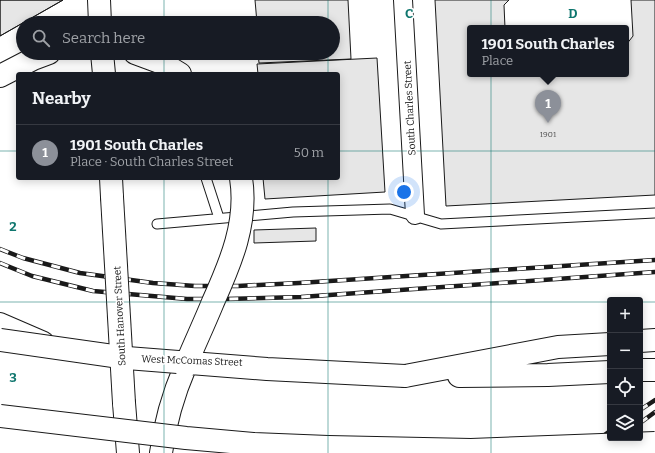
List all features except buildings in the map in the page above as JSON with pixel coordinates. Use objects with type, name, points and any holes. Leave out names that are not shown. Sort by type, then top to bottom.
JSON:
[{"type":"main road","points":[[98,0],[99,16]]},
{"type":"main road","points":[[0,76],[31,60]]},
{"type":"main road","points":[[103,60],[104,72]]},
{"type":"main road","points":[[154,60],[177,72]]},
{"type":"main road","points":[[161,453],[169,409],[176,388],[228,268],[235,248],[241,226],[243,207],[242,180]]},
{"type":"main road","name":"South Hanover Street","points":[[111,188],[128,453]]},
{"type":"main road","points":[[0,340],[127,358],[267,369],[405,376],[479,376],[607,372]]},
{"type":"main road","points":[[643,342],[655,340]]},
{"type":"main road","points":[[405,376],[558,347],[607,344]]},
{"type":"main road","points":[[643,370],[655,370]]},
{"type":"main road","points":[[0,416],[114,431],[253,444],[479,452],[655,443]]},
{"type":"street","name":"South Charles Street","points":[[403,0],[415,215]]},
{"type":"street","name":"West McComas Street","points":[[0,322],[43,341],[93,353],[136,358],[365,366]]},
{"type":"lane","points":[[207,180],[219,218]]},
{"type":"lane","points":[[157,224],[294,212],[390,208],[441,224],[655,213]]},
{"type":"railway","points":[[0,249],[23,258],[80,273],[153,283],[195,286],[238,286],[299,283],[655,260]]},
{"type":"railway","points":[[0,263],[32,276],[93,291],[187,299],[301,297],[655,272]]},
{"type":"railway","points":[[643,408],[655,400]]},
{"type":"railway","points":[[643,421],[655,412]]},
{"type":"railway","points":[[580,453],[607,433]]},
{"type":"railway","points":[[601,453],[617,441]]},
{"type":"place","name":"1901 South Charles","points":[[548,123]]}]
